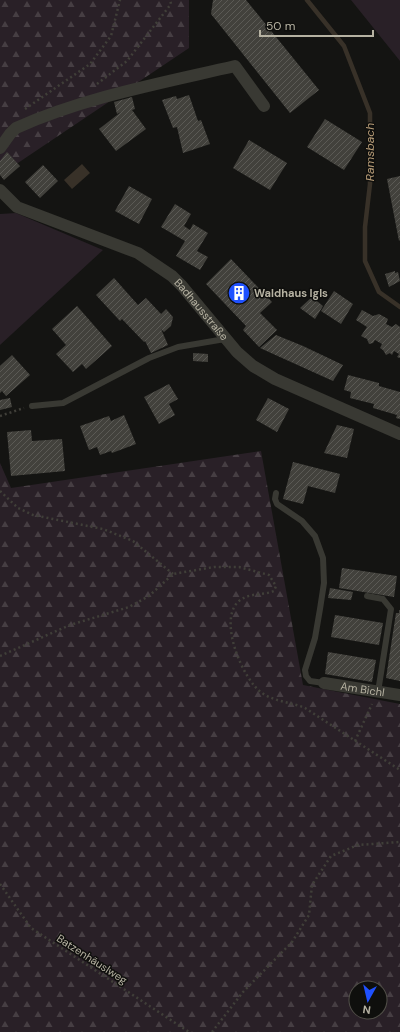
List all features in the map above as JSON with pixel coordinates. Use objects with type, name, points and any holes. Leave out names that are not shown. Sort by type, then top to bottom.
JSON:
[{"type":"street","points":[[0,148],[16,128],[67,108],[149,86],[235,66],[264,106]]},
{"type":"street","name":"Badhausstraße","points":[[0,190],[17,207],[138,253],[156,264],[172,276],[192,297],[225,339],[244,359],[275,379],[400,434]]},
{"type":"street","name":"Am Bichl","points":[[324,683],[400,695]]},
{"type":"lane","points":[[32,406],[63,403],[149,358],[178,347],[225,339]]},
{"type":"lane","points":[[276,493],[275,499],[277,504],[302,521],[315,536],[323,558],[324,583],[320,609],[315,638],[305,670],[306,676],[310,681],[324,683]]},
{"type":"lane","points":[[367,596],[383,599],[391,609],[378,692]]},
{"type":"path","points":[[21,112],[90,64],[111,36],[115,27],[120,0]]},
{"type":"path","points":[[91,89],[126,61],[171,4],[170,0]]},
{"type":"path","points":[[0,416],[32,406]]},
{"type":"path","points":[[0,491],[18,508],[33,515],[103,529],[133,541],[173,574]]},
{"type":"path","points":[[0,656],[70,625],[129,607],[149,596],[173,574],[214,567],[239,567],[269,576],[276,586],[274,591],[266,594],[246,596],[237,603],[231,616],[231,630],[235,652],[260,692],[271,698],[296,704],[305,708],[400,770]]},
{"type":"path","points":[[355,741],[378,692]]},
{"type":"path","points":[[212,1032],[243,992],[292,942],[309,915],[312,885],[331,856],[358,845],[400,842]]},
{"type":"path","name":"Batzenhäuslweg","points":[[0,884],[31,928],[189,1032]]},
{"type":"green space","points":[[0,0],[189,0],[189,48],[0,175]]},
{"type":"green space","points":[[351,0],[400,0],[400,61]]},
{"type":"green space","points":[[16,213],[103,250],[0,345],[0,214]]},
{"type":"green space","points":[[261,451],[303,685],[400,704],[400,1032],[0,1032],[0,463],[11,488]]},
{"type":"shaded area","points":[[82,164],[90,173],[72,189],[64,180]]},
{"type":"building","points":[[213,0],[246,0],[319,90],[290,113],[211,14]]},
{"type":"building","points":[[189,95],[198,121],[201,120],[210,144],[183,153],[177,127],[173,128],[162,100],[176,96],[177,99]]},
{"type":"building","points":[[132,97],[135,109],[132,110],[146,129],[116,151],[99,129],[121,112],[117,114],[114,102]]},
{"type":"building","points":[[325,119],[362,142],[344,170],[307,147]]},
{"type":"building","points":[[249,140],[287,163],[270,190],[233,168]]},
{"type":"building","points":[[7,152],[20,166],[4,180],[0,175],[0,161]]},
{"type":"building","points":[[43,165],[58,181],[40,198],[25,182]]},
{"type":"building","points":[[400,176],[400,240],[399,241],[387,179]]},
{"type":"building","points":[[129,186],[152,199],[139,224],[115,211]]},
{"type":"building","points":[[175,204],[191,214],[184,226],[190,230],[193,224],[208,233],[197,251],[208,257],[200,270],[176,256],[185,241],[161,227]]},
{"type":"building","name":"Waldhaus Igls","points":[[231,259],[272,302],[260,313],[277,330],[259,347],[243,330],[246,326],[206,284]]},
{"type":"building","points":[[395,271],[395,273],[398,272],[400,281],[389,287],[385,274]]},
{"type":"building","points":[[114,278],[138,305],[146,298],[161,314],[166,309],[173,317],[171,326],[164,332],[161,329],[168,345],[151,353],[145,341],[144,342],[122,319],[120,321],[96,295]]},
{"type":"building","points":[[334,291],[353,304],[341,324],[321,311]]},
{"type":"building","points":[[312,297],[323,306],[315,319],[300,308]]},
{"type":"building","points":[[77,306],[112,346],[86,369],[82,364],[73,372],[56,354],[66,345],[52,329]]},
{"type":"building","points":[[362,310],[373,316],[379,314],[388,319],[386,324],[392,327],[396,324],[400,327],[400,358],[397,357],[399,354],[394,351],[392,355],[390,353],[386,355],[380,348],[382,344],[375,340],[373,343],[369,344],[367,339],[361,336],[367,327],[356,320]]},
{"type":"building","points":[[276,335],[343,365],[333,381],[260,348]]},
{"type":"building","points":[[193,353],[208,354],[208,362],[193,361]]},
{"type":"building","points":[[12,355],[30,375],[6,396],[2,391],[0,393],[0,366]]},
{"type":"building","points":[[348,375],[379,383],[379,386],[400,392],[400,419],[396,418],[397,415],[373,408],[374,404],[350,398],[351,392],[344,390]]},
{"type":"building","points":[[169,384],[178,399],[169,404],[175,415],[159,424],[144,397]]},
{"type":"building","points":[[10,398],[12,407],[0,410],[0,400]]},
{"type":"building","points":[[268,398],[289,409],[277,432],[256,420]]},
{"type":"building","points":[[124,415],[136,444],[112,453],[111,451],[100,455],[97,447],[89,450],[80,426],[109,416],[111,421]]},
{"type":"building","points":[[337,425],[354,429],[347,458],[324,453]]},
{"type":"building","points":[[31,430],[32,441],[62,439],[65,471],[11,476],[7,432]]},
{"type":"building","points":[[293,462],[340,474],[335,493],[308,486],[303,504],[283,499]]},
{"type":"building","points":[[342,568],[397,576],[394,597],[339,588]]},
{"type":"building","points":[[330,588],[353,592],[351,600],[328,598]]},
{"type":"building","points":[[399,610],[400,681],[386,678],[396,613],[399,613]]},
{"type":"building","points":[[335,615],[383,623],[379,645],[331,637]]},
{"type":"building","points":[[328,652],[376,660],[372,682],[325,674]]},
{"type":"waterway","name":"Ramsbach","points":[[307,0],[344,46],[370,113],[370,184],[365,227],[365,261],[379,292],[400,307]]},
{"type":"place","name":"Waldhaus Igls","points":[[239,293]]}]
